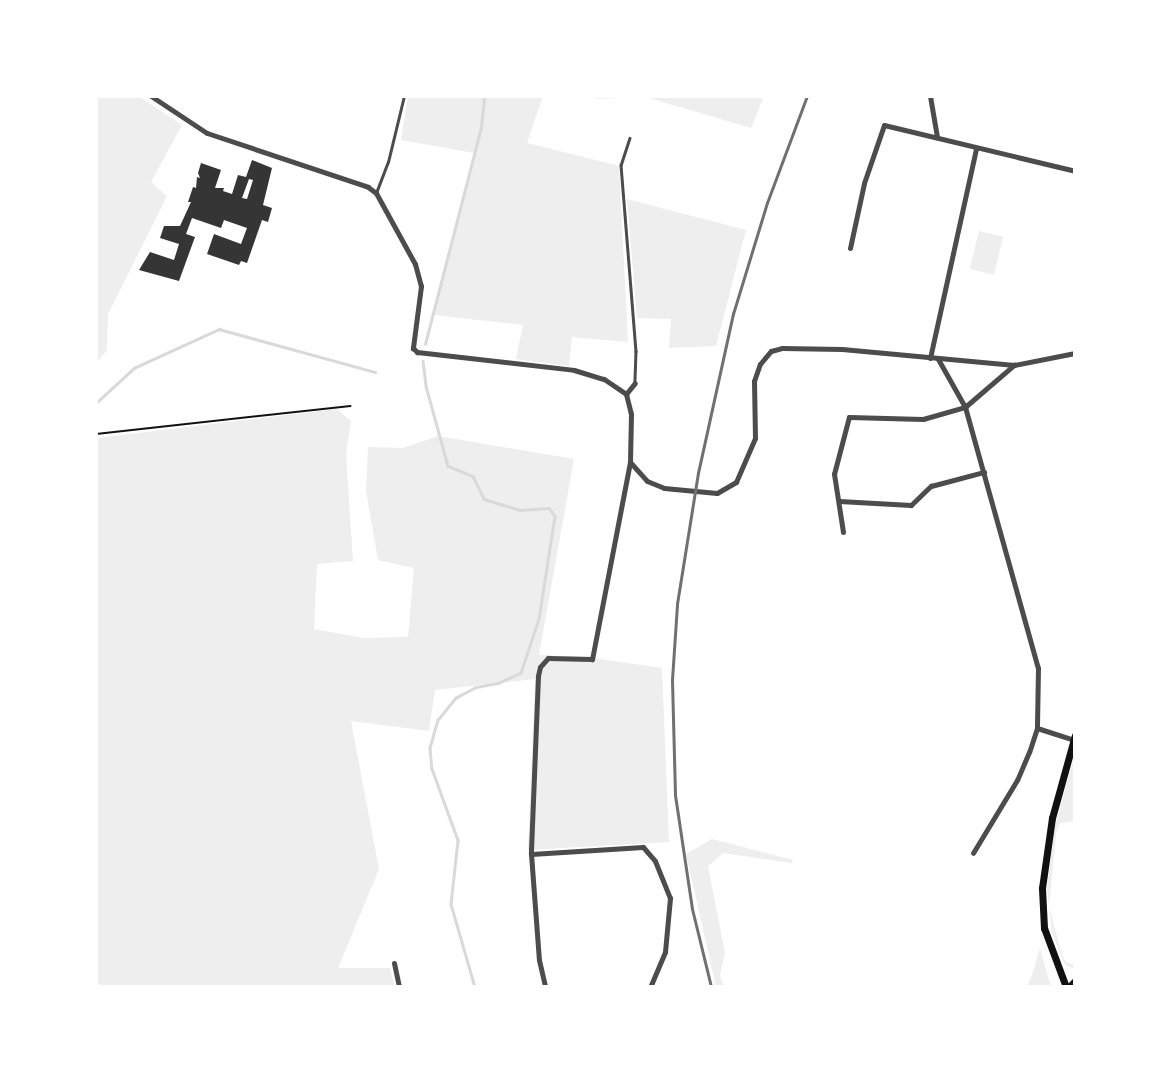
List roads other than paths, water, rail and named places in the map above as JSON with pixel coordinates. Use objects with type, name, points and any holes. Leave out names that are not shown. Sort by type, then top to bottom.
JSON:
[{"type":"main road","points":[[1074,738],[1052,818],[1042,888],[1045,928],[1068,987],[1075,981]]},
{"type":"street","points":[[151,96],[206,133],[368,187],[376,193],[415,264],[421,286],[413,348],[429,354],[575,370],[604,379],[626,394],[631,414],[630,462],[592,659],[548,658],[540,667],[531,854],[537,939],[545,987]]},
{"type":"street","points":[[930,96],[937,137]]},
{"type":"street","points":[[850,248],[864,183],[884,125],[1075,171]]},
{"type":"street","points":[[930,358],[976,149]]},
{"type":"street","points":[[630,462],[647,481],[664,488],[717,493],[736,482],[755,438],[754,380],[771,351],[803,347],[842,349],[1014,365],[1075,353]]},
{"type":"street","points":[[938,359],[965,407],[1038,668],[1037,727],[1017,780],[973,853]]},
{"type":"street","points":[[843,532],[834,474],[849,417],[923,419],[965,407],[1014,365]]},
{"type":"street","points":[[626,394],[635,383]]},
{"type":"street","points":[[839,501],[911,505],[931,486],[984,472]]},
{"type":"street","points":[[1037,727],[1074,738]]},
{"type":"street","points":[[531,854],[643,847],[655,860],[670,898],[665,953],[650,987]]},
{"type":"street","points":[[394,963],[399,987]]},
{"type":"lane","points":[[376,193],[388,162],[404,96]]},
{"type":"lane","points":[[629,138],[621,165],[636,351],[635,383]]},
{"type":"waterway","points":[[425,344],[481,127],[484,96]]},
{"type":"waterway","points":[[96,403],[134,368],[219,329],[375,372]]},
{"type":"waterway","points":[[423,361],[426,386],[448,466],[473,476],[484,499],[520,510],[549,508],[555,516],[539,619],[521,673],[500,683],[475,688],[456,698],[438,720],[430,748],[432,769],[458,840],[451,904],[475,987]]},
{"type":"railway","points":[[711,987],[692,909],[675,795],[672,680],[677,604],[698,473],[733,314],[767,203],[807,96]]}]
